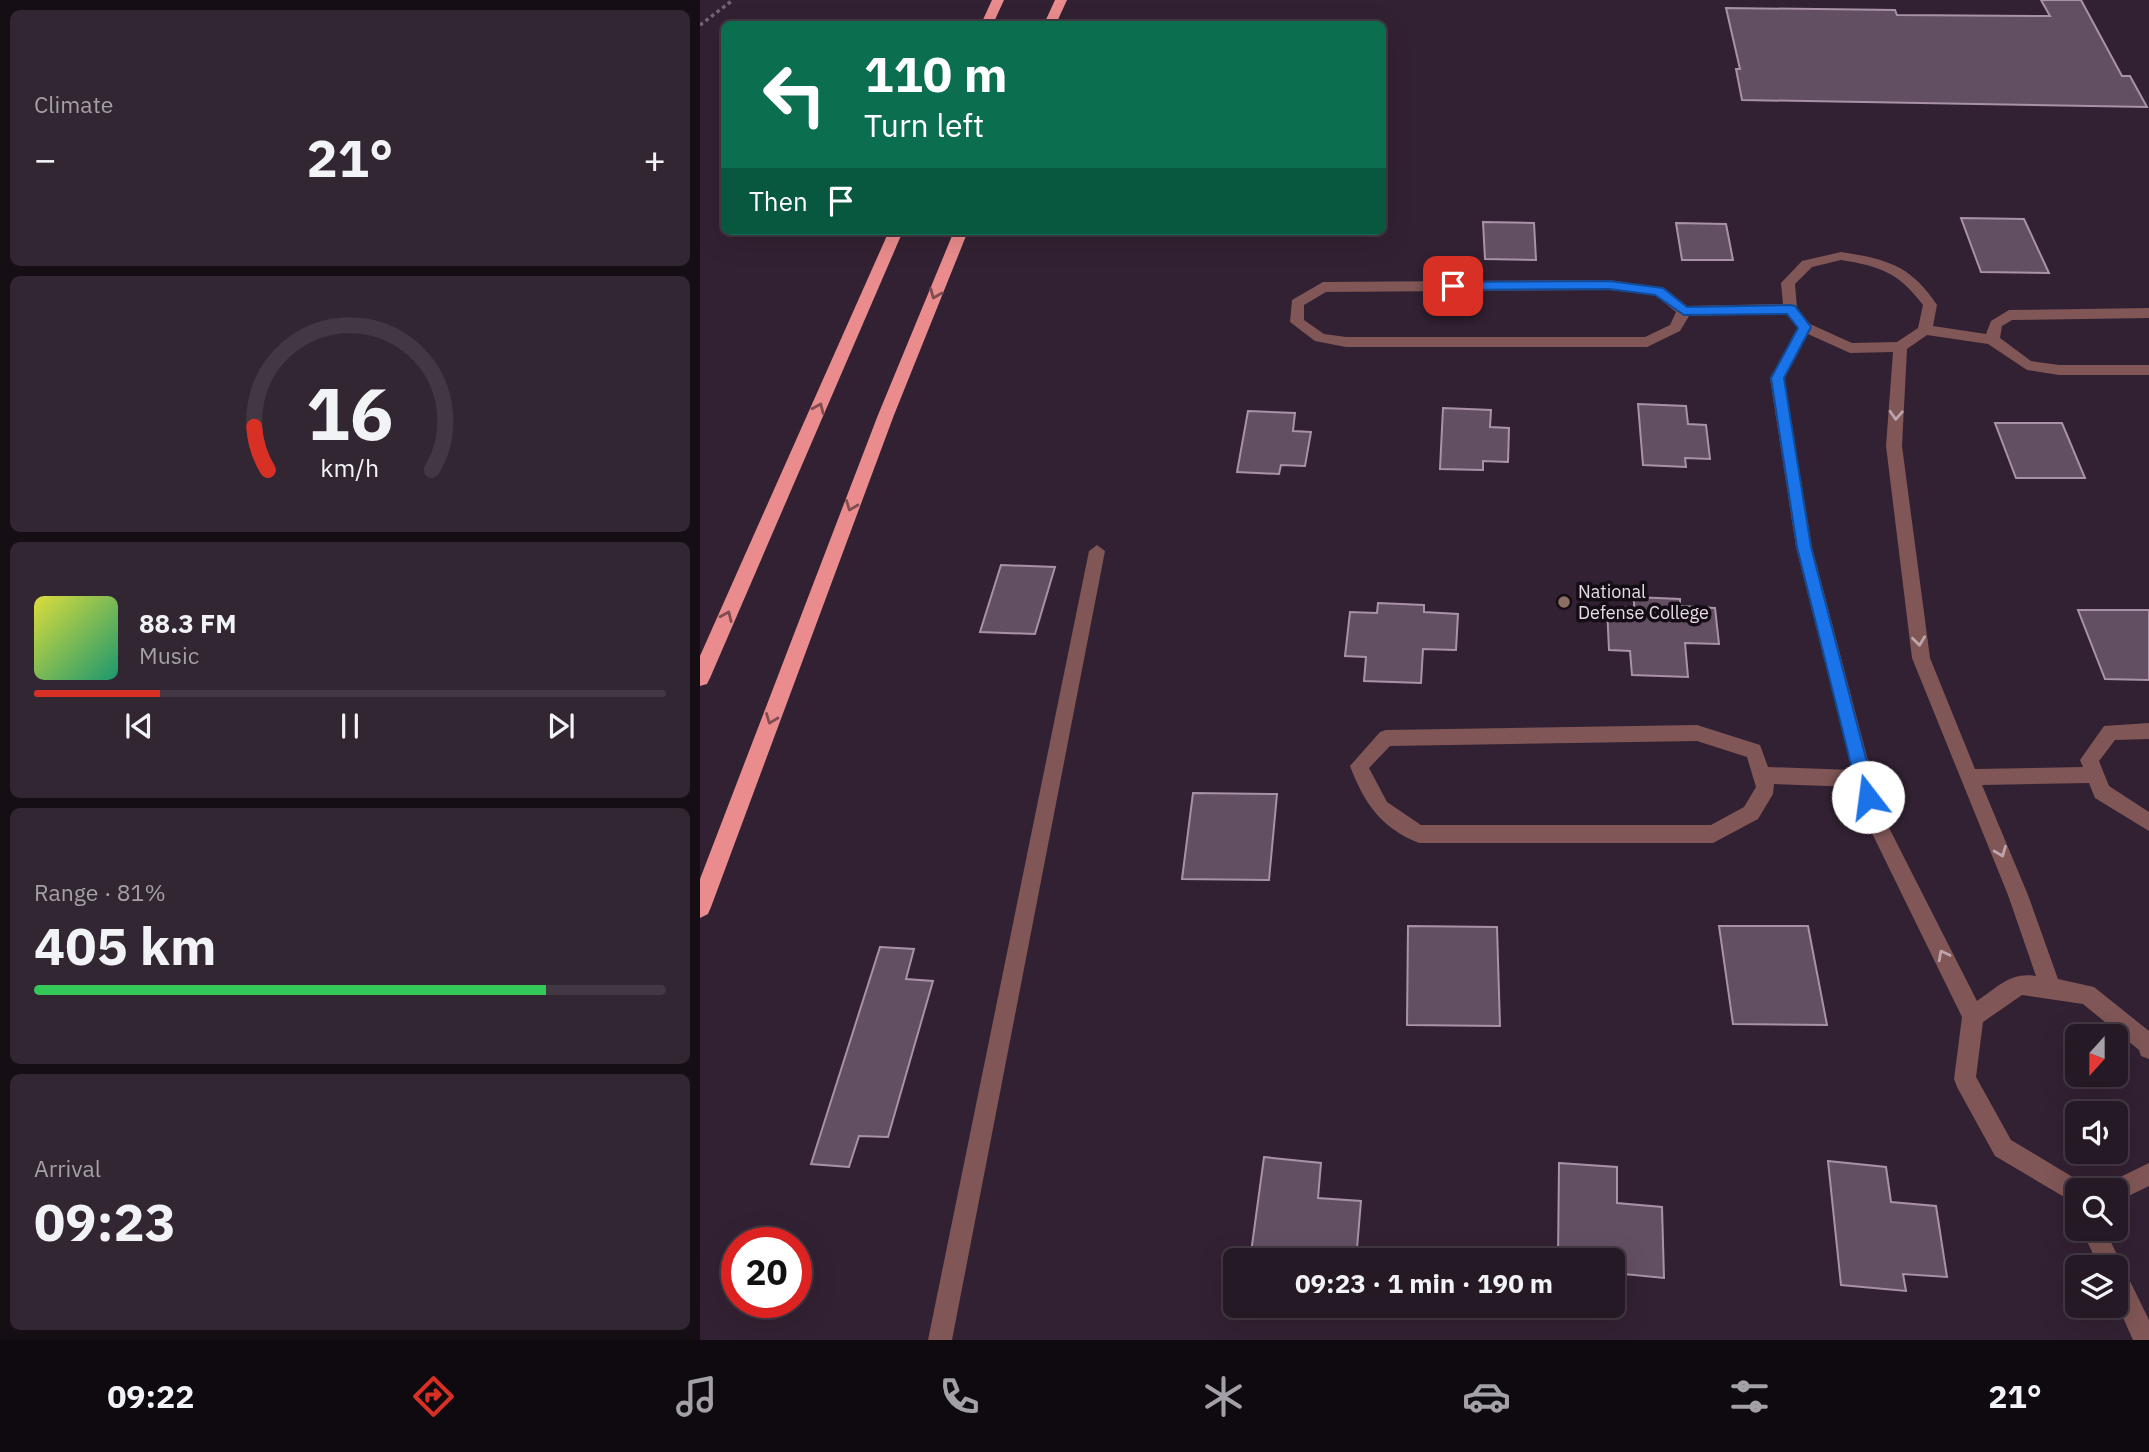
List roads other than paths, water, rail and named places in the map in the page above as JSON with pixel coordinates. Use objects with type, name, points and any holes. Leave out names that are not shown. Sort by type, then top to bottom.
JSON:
[{"type":"highway","points":[[988,21],[998,0]]},
{"type":"highway","points":[[1050,21],[1061,0]]},
{"type":"highway","points":[[700,678],[894,235]]},
{"type":"highway","points":[[700,907],[886,415],[959,235]]},
{"type":"lane","points":[[1926,330],[1930,305],[1912,280],[1879,262],[1840,256],[1807,264],[1788,284],[1790,309],[1805,327],[1850,348],[1899,347],[1926,330],[1992,340],[2027,365],[2059,370],[2149,370]]},
{"type":"lane","points":[[1684,311],[1675,328],[1647,342],[1346,342],[1320,338],[1297,322],[1297,303],[1322,287],[1609,285],[1659,291],[1684,311],[1790,309]]},
{"type":"lane","points":[[1992,340],[1996,324],[2009,315],[2149,313]]},
{"type":"lane","points":[[1805,327],[1777,378],[1804,547],[1873,815],[1973,1016],[1965,1079],[2003,1148],[2065,1185]]},
{"type":"lane","points":[[1899,347],[1894,446],[1921,658],[2018,895],[2051,989]]},
{"type":"lane","points":[[940,1340],[1097,551]]},
{"type":"lane","points":[[2149,731],[2110,732],[2089,760],[2102,792],[2149,822]]},
{"type":"lane","points":[[1698,733],[1754,751],[1762,775],[1766,788],[1751,813],[1713,834],[1419,834],[1385,815],[1369,793],[1359,766],[1386,738],[1698,733]]},
{"type":"lane","points":[[1762,775],[1863,779]]},
{"type":"lane","points":[[1970,777],[2095,775]]},
{"type":"lane","points":[[1973,1016],[2020,984],[2087,994],[2147,1042],[2149,1048]]},
{"type":"lane","points":[[2128,1185],[2149,1174]]},
{"type":"lane","points":[[2128,1302],[2146,1340]]},
{"type":"place","name":"National Defense College","points":[[1564,602]]}]
